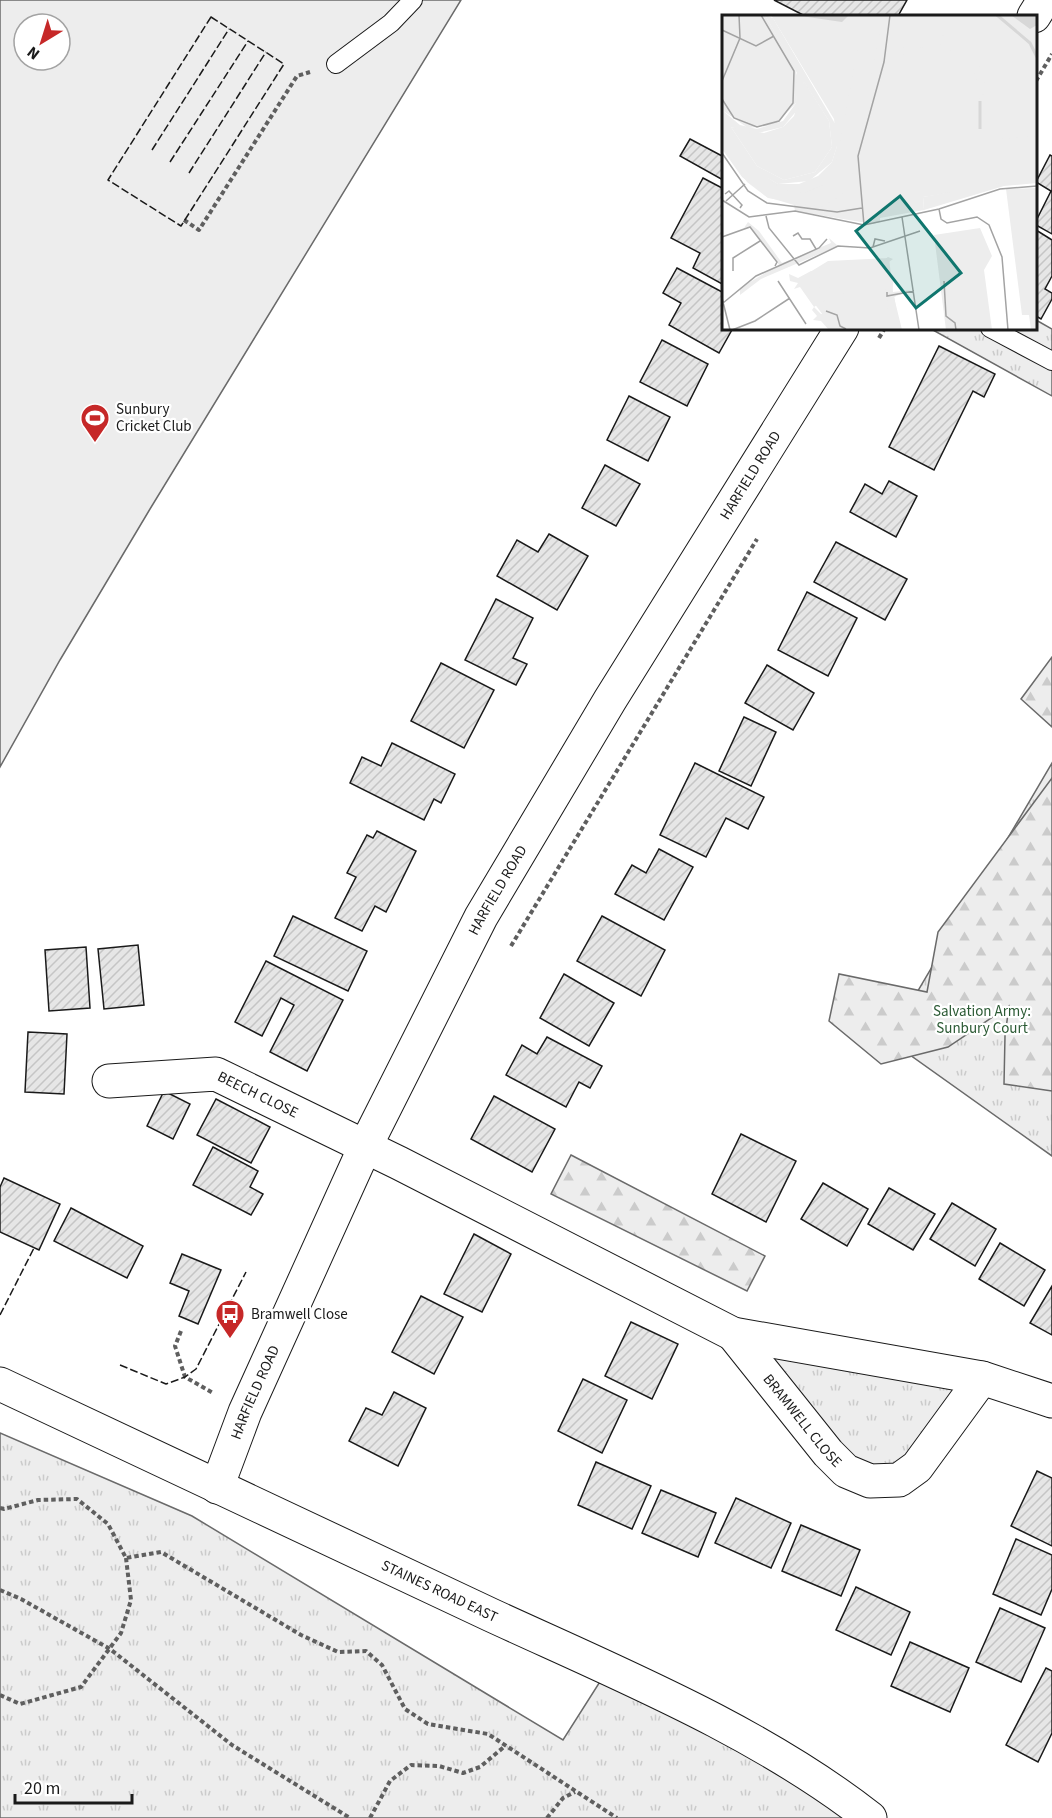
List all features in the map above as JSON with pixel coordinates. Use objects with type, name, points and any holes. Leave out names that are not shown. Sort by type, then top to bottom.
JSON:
[{"type":"main road","points":[[1035,15],[1044,0]]},
{"type":"main road","name":"HARFIELD ROAD","points":[[217,1487],[245,1412],[366,1147],[481,917],[610,700],[841,330]]},
{"type":"main road","name":"BEECH CLOSE","points":[[109,1081],[216,1074],[366,1147]]},
{"type":"main road","name":"BRAMWELL CLOSE","points":[[366,1147],[733,1334],[982,1378],[1052,1401]]},
{"type":"main road","name":"BRAMWELL CLOSE","points":[[733,1334],[828,1453],[846,1471],[870,1481],[899,1480],[917,1467],[982,1378]]},
{"type":"main road","name":"STAINES ROAD EAST","points":[[0,1384],[725,1726],[796,1766],[864,1816]]},
{"type":"lane","points":[[336,64],[391,23],[413,0]]},
{"type":"lane","points":[[994,330],[1052,361]]},
{"type":"path","points":[[1037,78],[1052,54]]},
{"type":"path","points":[[184,220],[200,230],[297,76],[336,64]]},
{"type":"path","points":[[879,339],[884,330]]},
{"type":"path","points":[[510,947],[761,533]]},
{"type":"path","points":[[181,1331],[175,1346],[185,1377],[245,1412]]},
{"type":"path","points":[[0,1508],[4,1509],[38,1500],[77,1499],[108,1524],[126,1558],[131,1600],[120,1633],[81,1687],[20,1704],[0,1695]]},
{"type":"path","points":[[126,1558],[161,1552],[301,1635],[338,1652],[366,1651],[382,1665],[405,1709],[428,1724],[488,1734],[617,1818]]},
{"type":"path","points":[[0,1590],[21,1599],[110,1649],[232,1745],[350,1818]]},
{"type":"path","points":[[370,1818],[390,1780],[411,1764],[439,1766],[463,1773],[480,1767],[505,1746]]},
{"type":"path","points":[[547,1818],[563,1798],[575,1791]]},
{"type":"green space","points":[[1037,321],[1052,329],[1052,396],[933,330],[1037,330]]},
{"type":"green space","points":[[1052,657],[1052,727],[1021,699]]},
{"type":"green space","name":"Salvation Army: Sunbury Court","points":[[1052,763],[1052,1156],[889,1040]]},
{"type":"green space","name":"Salvation Army: Sunbury Court","points":[[1052,778],[1052,1091],[1004,1084],[1005,1036],[1009,1006],[948,1047],[881,1064],[829,1021],[839,974],[927,992],[938,932]]},
{"type":"green space","points":[[571,1155],[765,1256],[747,1291],[551,1194]]},
{"type":"green space","points":[[733,1334],[982,1378],[917,1467],[870,1481]]},
{"type":"green space","points":[[0,1433],[192,1516],[563,1740],[608,1669],[870,1818],[0,1818]]},
{"type":"shaded area","name":"Sunbury Cricket Club","points":[[0,0],[461,0],[150,509],[60,660],[0,767]]},
{"type":"building","points":[[774,0],[907,0],[899,15],[803,15]]},
{"type":"building","points":[[690,139],[722,156],[722,179],[680,156]]},
{"type":"building","points":[[1050,155],[1052,156],[1052,234],[1037,226],[1037,219],[1051,191],[1037,183]]},
{"type":"building","points":[[703,178],[722,188],[722,284],[693,268],[700,253],[671,238]]},
{"type":"building","points":[[1037,231],[1052,240],[1052,276],[1045,289],[1052,293],[1052,299],[1041,319],[1037,317]]},
{"type":"building","points":[[677,268],[722,292],[722,330],[732,330],[719,353],[669,325],[681,303],[663,293]]},
{"type":"building","points":[[662,340],[708,364],[687,406],[640,382]]},
{"type":"building","points":[[939,346],[995,374],[984,397],[973,391],[934,470],[889,447]]},
{"type":"building","points":[[629,396],[670,417],[648,461],[607,440]]},
{"type":"building","points":[[605,465],[640,484],[616,526],[582,508]]},
{"type":"building","points":[[889,481],[917,496],[896,537],[850,512],[865,484],[882,494]]},
{"type":"building","points":[[549,534],[588,556],[557,610],[497,576],[517,540],[538,552]]},
{"type":"building","points":[[836,542],[907,579],[885,620],[814,582]]},
{"type":"building","points":[[807,592],[857,618],[828,676],[778,650]]},
{"type":"building","points":[[496,599],[533,618],[513,658],[527,664],[516,685],[465,660]]},
{"type":"building","points":[[441,663],[494,690],[464,748],[411,721]]},
{"type":"building","points":[[767,665],[814,693],[793,730],[745,703]]},
{"type":"building","points":[[744,717],[776,732],[751,786],[719,771]]},
{"type":"building","points":[[392,743],[455,774],[441,803],[434,799],[424,820],[350,783],[362,757],[381,766]]},
{"type":"building","points":[[695,763],[764,797],[748,829],[726,818],[706,857],[660,835]]},
{"type":"building","points":[[377,831],[416,851],[386,912],[375,906],[362,931],[335,918],[356,877],[347,873],[367,835],[373,838]]},
{"type":"building","points":[[659,849],[693,867],[664,920],[615,894],[632,865],[646,873]]},
{"type":"building","points":[[293,916],[367,951],[348,991],[274,956]]},
{"type":"building","points":[[602,916],[665,950],[641,996],[577,961]]},
{"type":"building","points":[[138,945],[144,1005],[104,1009],[98,949]]},
{"type":"building","points":[[86,947],[90,1008],[49,1011],[45,950]]},
{"type":"building","points":[[266,961],[343,1000],[307,1071],[270,1052],[294,1005],[281,998],[262,1036],[235,1022]]},
{"type":"building","points":[[564,974],[614,1003],[589,1046],[540,1018]]},
{"type":"building","points":[[28,1032],[67,1034],[64,1094],[25,1092]]},
{"type":"building","points":[[547,1037],[602,1066],[590,1088],[579,1082],[566,1107],[506,1075],[522,1045],[537,1054]]},
{"type":"building","points":[[164,1091],[190,1104],[173,1139],[147,1126]]},
{"type":"building","points":[[494,1096],[555,1129],[532,1172],[471,1139]]},
{"type":"building","points":[[216,1099],[270,1127],[251,1163],[197,1135]]},
{"type":"building","points":[[741,1134],[796,1161],[766,1222],[712,1194]]},
{"type":"building","points":[[213,1147],[258,1171],[250,1187],[263,1194],[251,1215],[193,1185]]},
{"type":"building","points":[[4,1178],[60,1204],[39,1250],[0,1232],[0,1187]]},
{"type":"building","points":[[823,1183],[868,1209],[847,1246],[801,1219]]},
{"type":"building","points":[[889,1188],[935,1214],[913,1250],[868,1224]]},
{"type":"building","points":[[952,1203],[996,1229],[975,1266],[930,1239]]},
{"type":"building","points":[[71,1208],[143,1246],[127,1278],[54,1241]]},
{"type":"building","points":[[474,1234],[511,1254],[482,1312],[444,1294]]},
{"type":"building","points":[[1000,1243],[1045,1270],[1024,1306],[979,1279]]},
{"type":"building","points":[[182,1254],[221,1270],[198,1324],[179,1316],[189,1291],[170,1283]]},
{"type":"building","points":[[1052,1286],[1052,1335],[1030,1323]]},
{"type":"building","points":[[421,1296],[463,1317],[434,1374],[392,1352]]},
{"type":"building","points":[[631,1322],[678,1344],[652,1399],[605,1376]]},
{"type":"building","points":[[583,1379],[627,1400],[602,1453],[558,1431]]},
{"type":"building","points":[[394,1392],[426,1408],[398,1466],[349,1441],[366,1408],[382,1415]]},
{"type":"building","points":[[596,1462],[651,1486],[632,1529],[578,1505]]},
{"type":"building","points":[[1037,1471],[1052,1478],[1052,1546],[1011,1526]]},
{"type":"building","points":[[661,1490],[716,1513],[698,1557],[642,1533]]},
{"type":"building","points":[[736,1498],[791,1523],[771,1568],[715,1543]]},
{"type":"building","points":[[801,1525],[860,1550],[841,1596],[782,1571]]},
{"type":"building","points":[[1016,1539],[1052,1555],[1052,1589],[1041,1615],[993,1594]]},
{"type":"building","points":[[856,1587],[910,1612],[891,1655],[836,1630]]},
{"type":"building","points":[[1000,1608],[1045,1628],[1021,1682],[976,1662]]},
{"type":"building","points":[[910,1642],[969,1668],[950,1712],[891,1686]]},
{"type":"building","points":[[1046,1668],[1052,1671],[1052,1733],[1038,1762],[1006,1745]]},
{"type":"fence","points":[[211,17],[284,64],[181,226],[108,180],[211,17]]},
{"type":"fence","points":[[152,150],[229,29]]},
{"type":"fence","points":[[170,162],[248,41]]},
{"type":"fence","points":[[189,173],[266,52]]},
{"type":"fence","points":[[0,1315],[34,1248]]},
{"type":"fence","points":[[120,1365],[166,1384],[185,1377],[196,1369],[246,1272]]},
{"type":"place","name":"Sunbury Cricket Club","points":[[95,444]]},
{"type":"place","name":"Bramwell Close","points":[[230,1340]]}]
